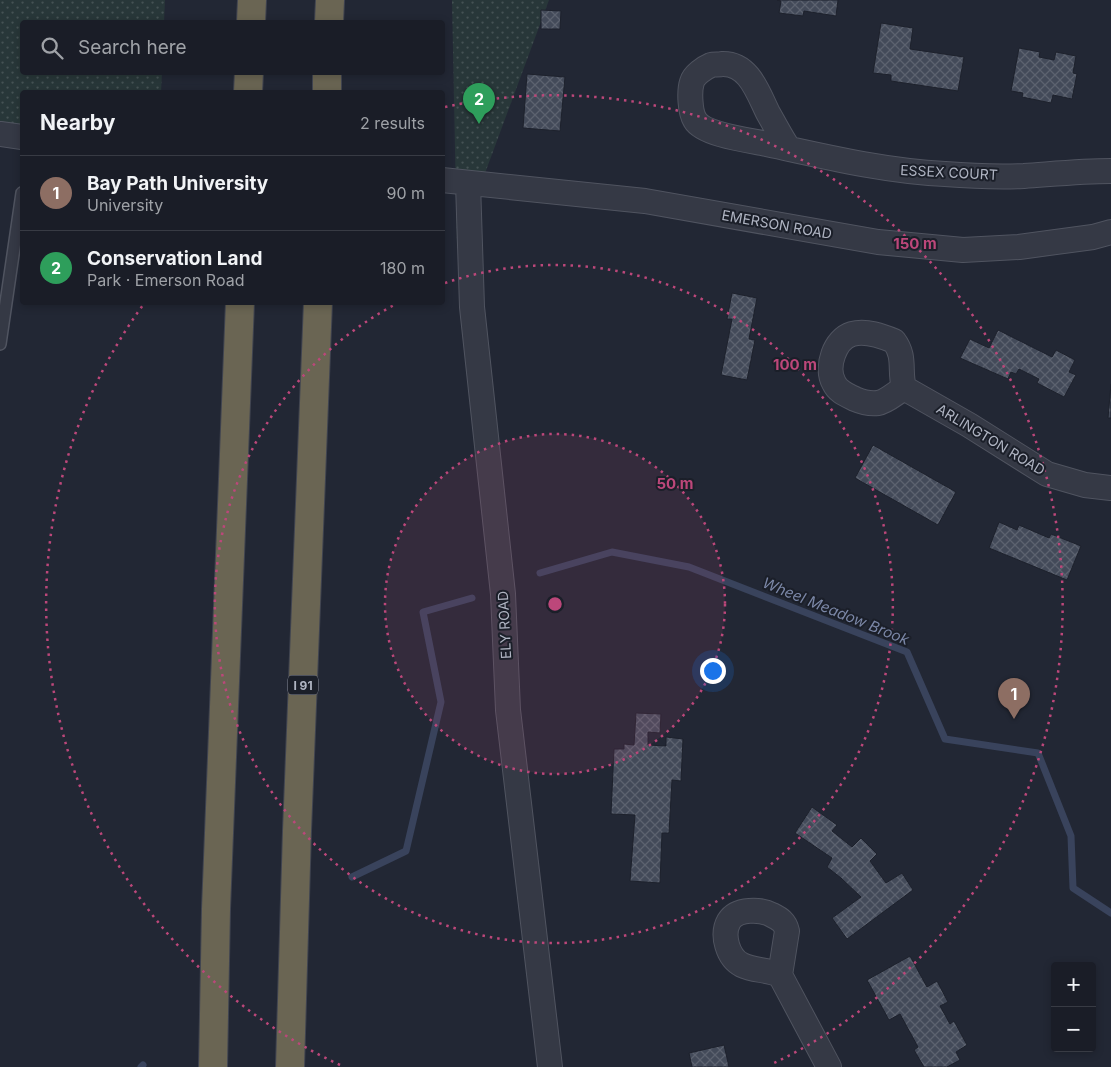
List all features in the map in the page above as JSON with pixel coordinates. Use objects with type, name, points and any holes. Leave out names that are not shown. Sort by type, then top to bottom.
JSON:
[{"type":"highway","points":[[251,20],[252,0]]},
{"type":"highway","points":[[329,20],[330,0]]},
{"type":"highway","points":[[248,90],[249,75]]},
{"type":"highway","points":[[327,75],[327,90]]},
{"type":"highway","points":[[212,1067],[216,909],[240,305]]},
{"type":"highway","name":"I 91","points":[[290,1067],[296,831],[318,305]]},
{"type":"street","points":[[0,134],[20,137]]},
{"type":"street","name":"ESSEX COURT","points":[[789,149],[889,169],[943,174],[1023,176],[1081,171],[1111,171]]},
{"type":"street","name":"EMERSON ROAD","points":[[445,180],[645,201],[878,242],[963,250],[1019,248],[1093,237],[1111,232]]},
{"type":"street","name":"ELY ROAD","points":[[468,183],[472,307],[503,594],[508,710],[550,1067]]},
{"type":"street","name":"ARLINGTON ROAD","points":[[904,388],[969,425],[1047,474],[1085,486],[1111,488]]},
{"type":"street","points":[[780,975],[829,1067]]},
{"type":"lane","points":[[0,344],[20,206]]},
{"type":"shaded area","points":[[0,0],[165,0],[164,20],[20,20],[20,75],[162,75],[161,90],[20,90],[20,135],[0,129]]},
{"type":"shaded area","points":[[452,0],[549,0],[457,249]]},
{"type":"building","points":[[777,0],[838,0],[836,16],[804,11],[803,16],[779,13],[781,1]]},
{"type":"building","points":[[541,10],[561,11],[560,29],[541,29]]},
{"type":"building","points":[[881,23],[913,28],[910,49],[964,57],[958,91],[891,81],[891,75],[873,73]]},
{"type":"building","points":[[1019,48],[1040,52],[1039,57],[1054,60],[1056,52],[1076,56],[1073,73],[1077,74],[1072,99],[1053,95],[1051,103],[1022,97],[1023,93],[1011,91]]},
{"type":"building","points":[[527,74],[565,77],[560,131],[523,128]]},
{"type":"building","points":[[732,293],[757,298],[749,339],[755,340],[747,380],[721,375],[732,319],[727,319]]},
{"type":"building","points":[[998,330],[1052,357],[1056,350],[1075,360],[1069,372],[1076,375],[1064,397],[1037,383],[1039,379],[1019,369],[1016,374],[1011,372],[1008,379],[960,358],[970,339],[989,348]]},
{"type":"building","points":[[1111,384],[1111,418],[1108,418]]},
{"type":"building","points":[[873,445],[956,492],[938,525],[855,478]]},
{"type":"building","points":[[999,522],[1017,530],[1019,525],[1049,538],[1051,534],[1081,546],[1067,580],[989,548]]},
{"type":"building","points":[[636,713],[661,714],[660,733],[648,732],[648,745],[666,746],[666,737],[683,739],[681,781],[672,780],[669,833],[662,833],[660,883],[630,881],[635,815],[611,814],[614,749],[624,749],[624,744],[634,745]]},
{"type":"building","points":[[812,807],[837,825],[832,831],[852,847],[861,838],[877,854],[870,861],[886,883],[902,873],[913,890],[847,939],[832,918],[861,897],[827,867],[832,858],[795,833]]},
{"type":"building","points":[[910,956],[927,987],[937,981],[948,1002],[940,1006],[950,1024],[954,1021],[967,1045],[956,1052],[960,1060],[947,1067],[924,1067],[914,1050],[918,1047],[900,1014],[889,1020],[867,980]]},
{"type":"building","points":[[724,1045],[729,1067],[692,1067],[689,1053]]},
{"type":"waterway","name":"Wheel Meadow Brook","points":[[540,573],[612,552],[689,567],[907,652],[945,739],[1038,753],[1071,836],[1073,888],[1111,913]]},
{"type":"waterway","name":"Wheel Meadow Brook","points":[[352,877],[406,851],[441,702],[423,612],[472,598]]},
{"type":"place","name":"Conservation Land","points":[[479,124]]},
{"type":"place","name":"Bay Path University","points":[[1014,719]]}]
